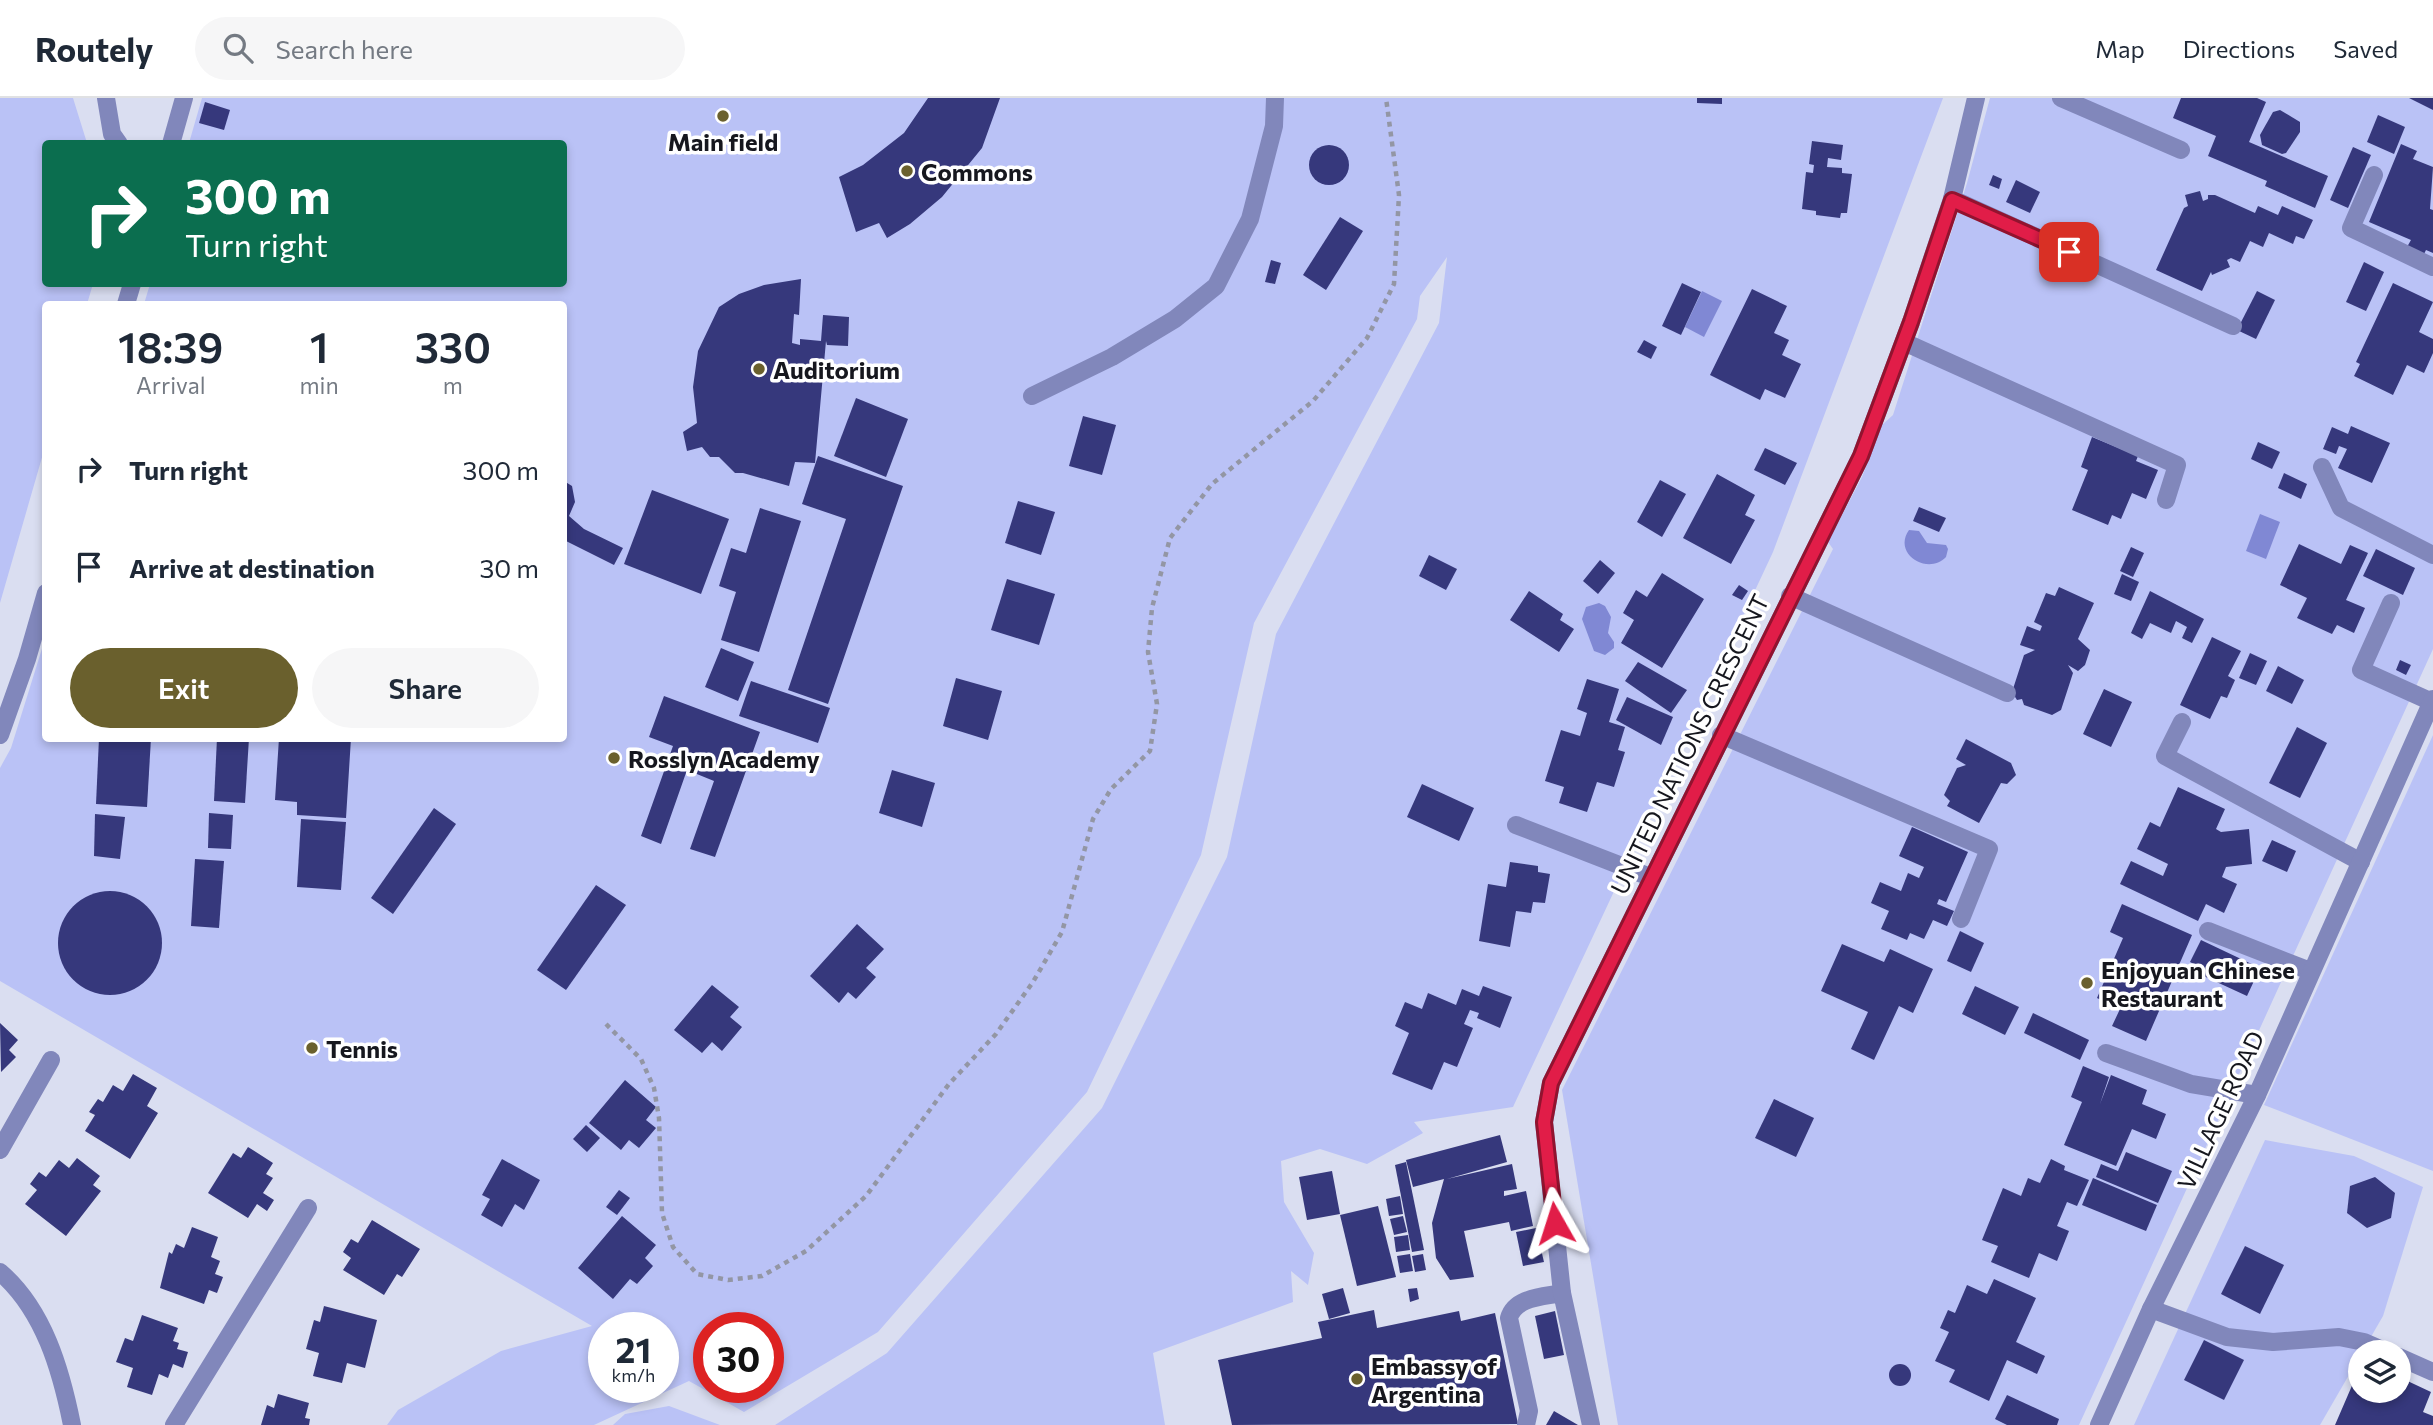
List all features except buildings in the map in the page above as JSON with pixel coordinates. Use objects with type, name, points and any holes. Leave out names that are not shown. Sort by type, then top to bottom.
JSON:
[{"type":"street","points":[[106,98],[112,134],[116,140]]},
{"type":"street","points":[[173,140],[184,98]]},
{"type":"street","points":[[1032,396],[1112,357],[1175,319],[1216,286],[1250,219],[1275,126],[1275,98]]},
{"type":"street","name":"UNITED NATIONS CRESCENT","points":[[1591,1425],[1562,1293],[1544,1122],[1551,1083],[1650,877],[1861,456],[1952,200],[1976,98]]},
{"type":"street","points":[[2061,98],[2181,150]]},
{"type":"street","points":[[2374,175],[2351,228],[2433,267]]},
{"type":"street","points":[[1952,200],[2233,326]]},
{"type":"street","points":[[1903,342],[2177,465],[2166,500]]},
{"type":"street","points":[[2322,467],[2341,508],[2433,555]]},
{"type":"street","points":[[1790,596],[2007,694]]},
{"type":"street","points":[[2391,603],[2361,670],[2432,700]]},
{"type":"street","points":[[0,735],[27,660],[42,607]]},
{"type":"street","name":"VILLAGE ROAD","points":[[2099,1425],[2151,1309],[2257,1096],[2432,700]]},
{"type":"street","points":[[2182,722],[2165,755],[2361,862]]},
{"type":"street","points":[[1721,735],[1989,849],[1961,919]]},
{"type":"street","points":[[1516,825],[1650,877]]},
{"type":"street","points":[[2208,931],[2310,971]]},
{"type":"street","points":[[2106,1053],[2191,1084],[2257,1096]]},
{"type":"street","points":[[0,1150],[51,1060]]},
{"type":"street","points":[[174,1425],[307,1208]]},
{"type":"street","points":[[0,1272],[37,1317],[57,1365],[72,1425]]},
{"type":"street","points":[[1526,1425],[1527,1398],[1509,1318],[1512,1308],[1518,1303],[1562,1293]]},
{"type":"street","points":[[2151,1309],[2227,1337],[2273,1342],[2339,1337],[2354,1340]]},
{"type":"street","points":[[2411,1362],[2433,1372]]},
{"type":"path","points":[[607,1024],[641,1059],[654,1088],[659,1118],[662,1213],[673,1247],[697,1274],[728,1279],[762,1276],[806,1251],[866,1196],[949,1084],[996,1034],[1033,982],[1062,932],[1093,819],[1111,789],[1150,751],[1157,704],[1149,641],[1152,608],[1170,538],[1212,484],[1313,401],[1367,338],[1394,284],[1399,195],[1386,98]]},
{"type":"shaded area","points":[[0,98],[73,98],[86,140],[42,140],[42,287],[92,287],[88,301],[42,301],[42,457],[0,603]]},
{"type":"shaded area","name":"Rosslyn Academy","points":[[202,98],[1943,98],[1773,552],[1513,1107],[1414,1122],[1423,1133],[1367,1164],[1320,1149],[1281,1161],[1284,1202],[1314,1253],[1308,1285],[1291,1271],[1293,1302],[1153,1353],[1165,1425],[775,1425],[887,1353],[1102,1108],[1227,857],[1276,634],[1439,323],[1447,257],[1420,296],[1417,319],[1254,623],[1201,855],[1087,1092],[878,1332],[784,1388],[784,1312],[693,1312],[693,1383],[689,1381],[679,1386],[679,1312],[588,1312],[588,1324],[0,981],[0,768],[11,748],[42,649],[42,742],[567,742],[567,301],[145,301],[149,287],[567,287],[567,140],[190,140]]},
{"type":"shaded area","points":[[1990,98],[2433,98],[2433,649],[2079,1425],[1618,1425],[1562,1090],[1833,549],[1828,542],[1862,477],[1882,425],[1893,415],[1967,183]]},
{"type":"shaded area","points":[[1702,291],[1722,301],[1704,337],[1685,327]]},
{"type":"shaded area","points":[[2260,514],[2280,522],[2266,559],[2246,551]]},
{"type":"shaded area","points":[[1909,530],[1919,531],[1927,543],[1946,545],[1946,557],[1930,564],[1914,560],[1905,547]]},
{"type":"shaded area","points":[[1599,603],[1605,606],[1611,617],[1608,633],[1614,642],[1614,648],[1605,655],[1594,651],[1582,619],[1586,607]]},
{"type":"shaded area","points":[[2433,735],[2433,1171],[2264,1105]]},
{"type":"shaded area","points":[[2265,1140],[2354,1156],[2423,1187],[2383,1316],[2369,1340],[2348,1340],[2348,1377],[2320,1425],[2134,1425]]},
{"type":"shaded area","name":"Rosslyn Academy","points":[[588,1327],[588,1403],[642,1403],[594,1425],[387,1425],[398,1410],[501,1351]]},
{"type":"shaded area","name":"Rosslyn Academy","points":[[728,1403],[759,1403],[744,1412]]},
{"type":"shaded area","points":[[669,1406],[720,1425],[613,1425],[625,1414]]},
{"type":"place","name":"Main field","points":[[723,116]]},
{"type":"place","name":"Commons","points":[[907,171]]},
{"type":"place","name":"Auditorium","points":[[759,369]]},
{"type":"place","name":"Rosslyn Academy","points":[[614,758]]},
{"type":"place","name":"Enjoyuan Chinese Restaurant","points":[[2087,983]]},
{"type":"place","name":"Tennis","points":[[312,1048]]},
{"type":"place","name":"Embassy of Argentina","points":[[1357,1379]]},
{"type":"route","points":[[1555,1223],[1544,1122],[1551,1083],[1861,456],[1911,322],[1952,200],[2069,252]]}]
